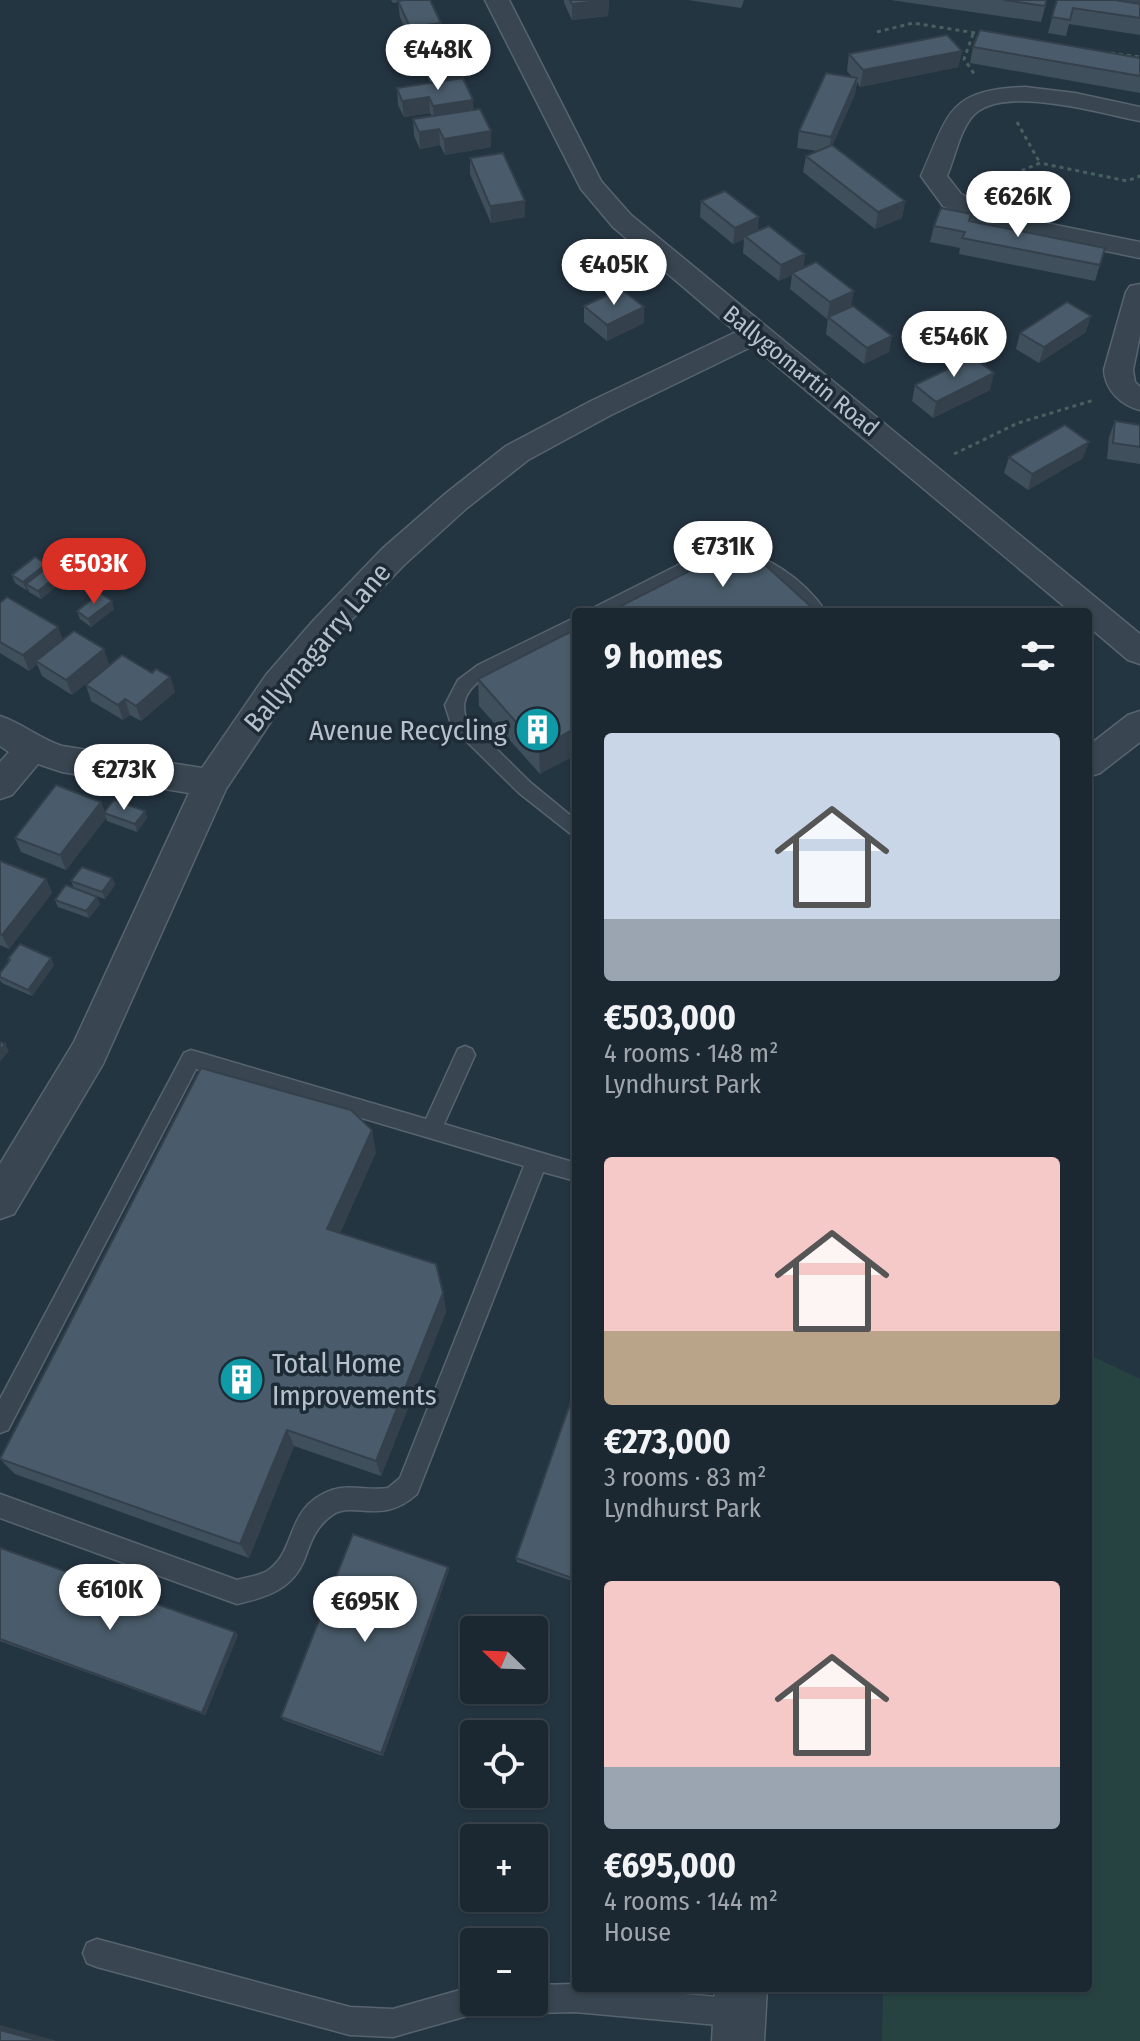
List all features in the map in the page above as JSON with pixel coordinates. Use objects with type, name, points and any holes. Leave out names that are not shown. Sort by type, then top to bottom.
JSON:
[{"type":"street","name":"Ballygomartin Road","points":[[497,0],[590,184],[639,237],[1087,608]]},
{"type":"street","points":[[1133,0],[1140,1]]},
{"type":"street","points":[[1140,114],[1037,95],[995,96],[963,111],[934,176],[952,200],[993,220],[1140,250]]},
{"type":"street","points":[[1140,292],[1120,363],[1119,378],[1126,391],[1140,401]]},
{"type":"street","name":"Ballymagarry Lane","points":[[0,1201],[89,1052],[211,783],[278,684],[323,630],[393,557],[456,501],[517,453],[601,408],[755,334]]},
{"type":"street","name":"Ballygomartin Road","points":[[1092,612],[1140,652]]},
{"type":"street","points":[[1092,761],[1140,724]]},
{"type":"street","points":[[0,729],[31,749],[62,759],[211,783]]},
{"type":"street","points":[[0,786],[31,749]]},
{"type":"lane","points":[[607,608],[708,557],[727,552],[746,555],[767,566],[814,608]]},
{"type":"lane","points":[[572,625],[484,669],[464,685],[454,705],[458,722],[525,788],[572,828]]},
{"type":"lane","points":[[431,1130],[465,1055]]},
{"type":"lane","points":[[0,1422],[191,1059],[572,1171]]},
{"type":"lane","points":[[0,1506],[237,1592],[262,1588],[287,1572],[307,1523],[325,1505],[349,1497],[369,1501],[393,1500],[409,1486],[537,1161]]},
{"type":"lane","points":[[97,1953],[350,2021],[393,2023],[460,2004]]},
{"type":"lane","points":[[548,1999],[575,1998],[739,2014]]},
{"type":"path","points":[[877,32],[913,23],[988,35]]},
{"type":"path","points":[[973,33],[964,59],[995,96],[1040,163]]},
{"type":"path","points":[[1110,53],[1140,57]]},
{"type":"path","points":[[952,200],[1040,163],[1127,181],[1140,176]]},
{"type":"path","points":[[960,451],[1018,423],[1095,400]]},
{"type":"green space","points":[[1092,1356],[1140,1379],[1140,2041],[882,2041],[883,1992],[1092,1992]]},
{"type":"building","points":[[430,0],[441,23],[410,27],[398,1]]},
{"type":"building","points":[[570,0],[607,0],[572,4]]},
{"type":"building","points":[[1004,0],[1046,0],[1045,6]]},
{"type":"building","points":[[1057,0],[1115,0],[1140,4],[1140,18],[1073,8],[1070,20],[1052,17]]},
{"type":"building","points":[[980,30],[1140,58],[1140,76],[973,47]]},
{"type":"building","points":[[947,35],[962,51],[863,70],[849,54]]},
{"type":"building","points":[[451,40],[463,68],[432,73],[419,45]]},
{"type":"building","points":[[826,73],[857,78],[831,137],[799,131]]},
{"type":"building","points":[[463,78],[473,100],[433,106],[429,97],[402,101],[397,88]]},
{"type":"building","points":[[480,109],[491,131],[444,139],[439,129],[419,132],[413,119]]},
{"type":"building","points":[[832,145],[905,201],[878,212],[806,156]]},
{"type":"building","points":[[503,153],[525,201],[490,206],[470,158]]},
{"type":"building","points":[[725,191],[759,217],[735,228],[701,201]]},
{"type":"building","points":[[941,208],[971,214],[969,221],[1105,248],[1100,265],[962,238],[965,232],[934,226]]},
{"type":"building","points":[[769,226],[805,254],[781,265],[745,236]]},
{"type":"building","points":[[816,262],[854,291],[830,302],[792,273]]},
{"type":"building","points":[[621,289],[644,307],[607,325],[584,306]]},
{"type":"building","points":[[1067,302],[1091,316],[1044,347],[1020,333]]},
{"type":"building","points":[[853,306],[892,336],[867,348],[828,317]]},
{"type":"building","points":[[973,357],[994,373],[936,402],[915,385]]},
{"type":"building","points":[[1115,421],[1140,425],[1140,447],[1113,443]]},
{"type":"building","points":[[1065,425],[1089,442],[1032,474],[1009,457]]},
{"type":"building","points":[[742,544],[813,608],[617,608]]},
{"type":"building","points":[[35,557],[46,564],[23,582],[12,575]]},
{"type":"building","points":[[49,566],[61,573],[38,591],[26,584]]},
{"type":"building","points":[[100,593],[112,601],[88,619],[77,611]]},
{"type":"building","points":[[7,597],[58,627],[23,655],[0,642],[0,603]]},
{"type":"building","points":[[74,631],[104,649],[66,680],[36,661]]},
{"type":"building","name":"Avenue Recycling","points":[[572,631],[572,730],[539,748],[478,679]]},
{"type":"building","points":[[122,655],[152,673],[156,669],[170,677],[136,706],[125,699],[118,705],[86,685]]},
{"type":"building","points":[[56,785],[101,802],[60,855],[15,838]]},
{"type":"building","points":[[114,800],[145,811],[135,824],[104,813]]},
{"type":"building","points":[[0,861],[46,879],[2,935],[0,934]]},
{"type":"building","points":[[82,867],[112,878],[102,892],[71,881]]},
{"type":"building","points":[[66,885],[97,897],[86,911],[55,900]]},
{"type":"building","points":[[20,944],[51,958],[28,990],[0,977],[8,959]]},
{"type":"building","name":"Total Home Improvements","points":[[201,1068],[351,1110],[372,1130],[327,1229],[436,1264],[443,1293],[376,1461],[287,1430],[240,1544],[0,1459]]},
{"type":"building","points":[[572,1398],[572,1578],[516,1558]]},
{"type":"building","points":[[353,1534],[448,1567],[381,1753],[281,1717]]},
{"type":"building","points":[[0,1548],[235,1632],[202,1713],[0,1639]]},
{"type":"building","points":[[0,2030],[40,2041],[0,2041]]},
{"type":"place","name":"Avenue Recycling","points":[[538,730]]},
{"type":"place","name":"Total Home Improvements","points":[[241,1379]]}]
